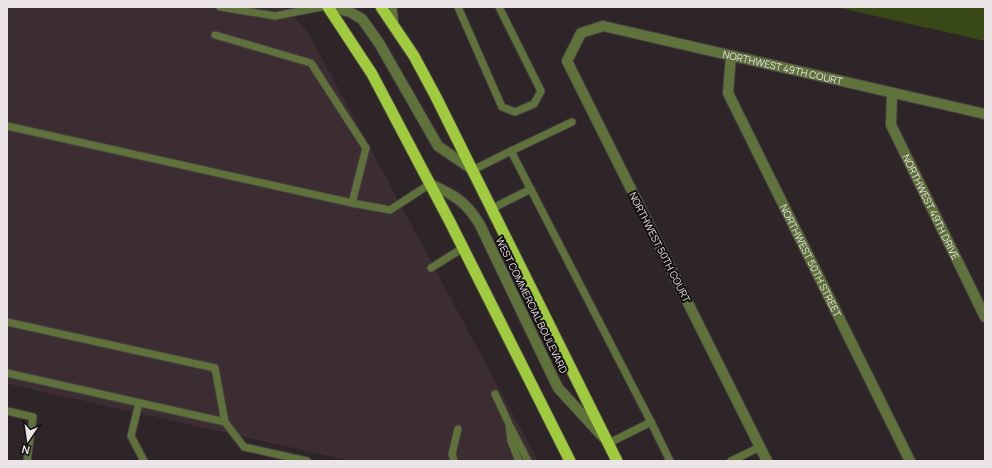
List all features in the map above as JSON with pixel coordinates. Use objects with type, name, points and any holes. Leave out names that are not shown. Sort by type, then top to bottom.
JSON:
[{"type":"highway","points":[[328,7],[372,74],[463,248],[570,461]]},
{"type":"highway","name":"WEST COMMERCIAL BOULEVARD","points":[[381,7],[417,63],[493,208],[617,461]]},
{"type":"street","name":"WEST COMMERCIAL BOULEVARD","points":[[331,7],[350,12],[362,19],[379,43],[438,146],[473,170]]},
{"type":"street","name":"NORTHWEST 49TH COURT","points":[[581,33],[603,26],[985,114]]},
{"type":"street","name":"NORTHWEST 50TH COURT","points":[[581,33],[567,61],[767,461]]},
{"type":"street","name":"NORTHWEST 50TH STREET","points":[[731,56],[728,93],[910,461]]},
{"type":"street","name":"NORTHWEST 49TH DRIVE","points":[[892,92],[891,125],[985,317]]},
{"type":"street","name":"WEST COMMERCIAL BOULEVARD","points":[[430,184],[459,199],[470,209],[480,225],[558,388],[609,443]]},
{"type":"lane","points":[[220,7],[275,16],[321,7]]},
{"type":"lane","points":[[393,7],[395,27]]},
{"type":"lane","points":[[458,7],[502,107],[515,112],[534,104],[541,91],[499,7]]},
{"type":"lane","points":[[215,35],[311,63],[366,148],[352,203]]},
{"type":"lane","points":[[473,170],[572,122]]},
{"type":"lane","points":[[7,126],[352,203],[390,210],[430,184]]},
{"type":"lane","points":[[511,151],[670,461]]},
{"type":"lane","points":[[493,208],[531,190]]},
{"type":"lane","points":[[431,268],[463,248]]},
{"type":"lane","points":[[7,322],[215,368],[225,422],[244,447],[308,461]]},
{"type":"lane","points":[[7,373],[225,422]]},
{"type":"lane","points":[[495,394],[528,461]]},
{"type":"lane","points":[[139,403],[131,436],[144,461]]},
{"type":"lane","points":[[7,411],[33,417],[27,461]]},
{"type":"lane","points":[[609,443],[651,422]]},
{"type":"lane","points":[[509,424],[510,441],[519,461]]},
{"type":"lane","points":[[454,461],[452,454],[458,429]]},
{"type":"lane","points":[[731,461],[760,447]]},
{"type":"shaded area","points":[[7,7],[284,7],[308,32],[538,461],[352,461],[7,384]]},
{"type":"shaded area","points":[[836,7],[985,7],[985,41]]}]
